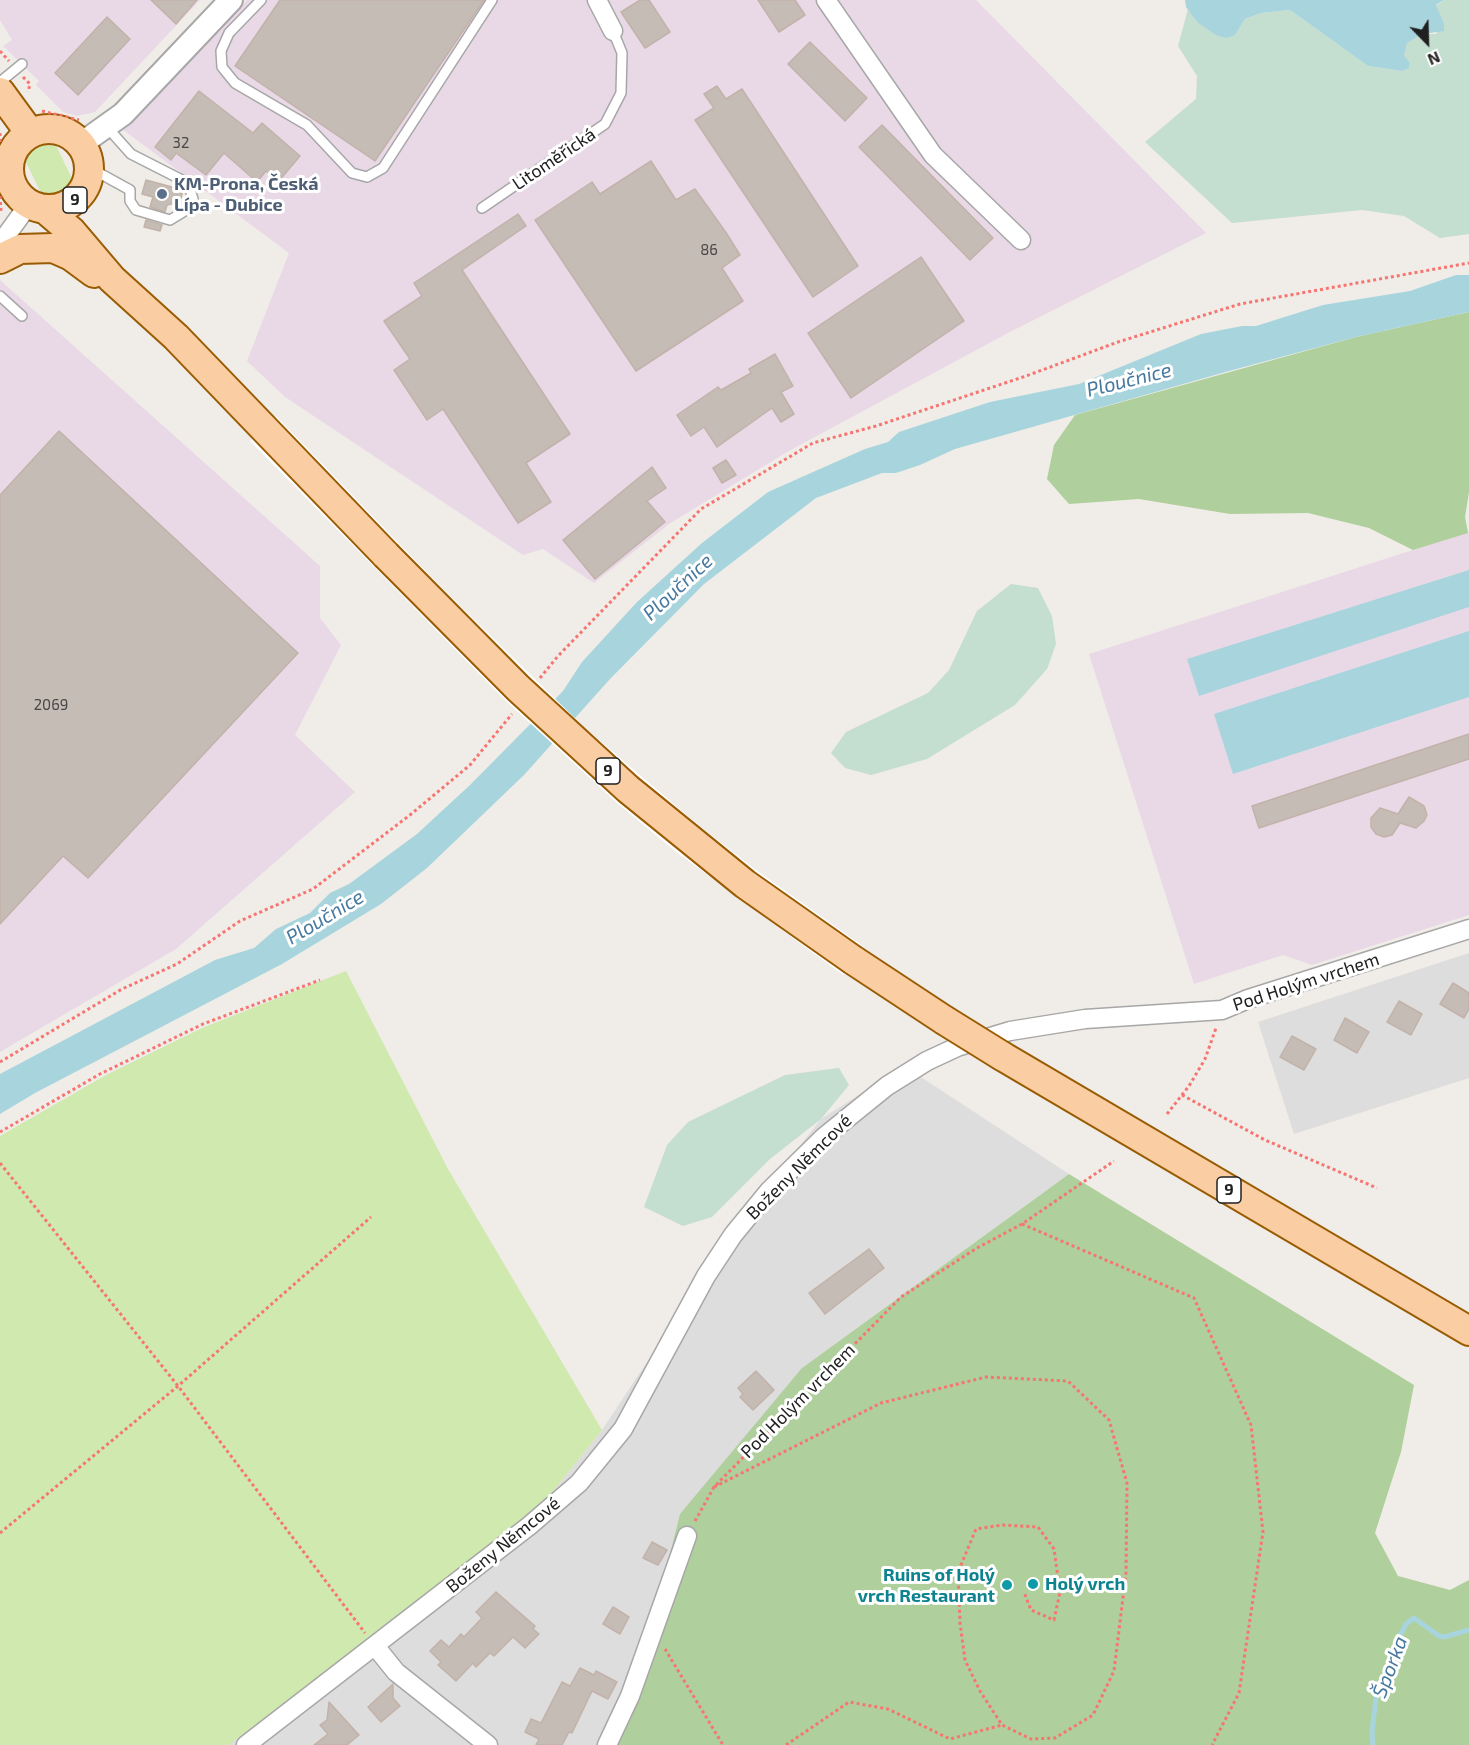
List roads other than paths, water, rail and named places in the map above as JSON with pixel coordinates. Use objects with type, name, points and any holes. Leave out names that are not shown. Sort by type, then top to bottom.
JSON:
[{"type":"main road","points":[[0,92],[35,121],[48,129],[66,132],[89,150]]},
{"type":"main road","name":"9","points":[[35,121],[17,144],[9,168],[16,193],[72,232],[112,279],[176,337],[428,598],[572,740],[686,838],[853,960],[944,1020],[1462,1327]]},
{"type":"main road","name":"9","points":[[37,207],[62,208],[89,150]]},
{"type":"main road","name":"9","points":[[89,150],[83,211],[90,225],[176,337]]},
{"type":"main road","points":[[0,259],[32,247],[62,251],[176,337]]},
{"type":"street","points":[[89,150],[231,0]]},
{"type":"street","name":"Litoměřická","points":[[597,0],[613,31]]},
{"type":"street","points":[[826,0],[933,155],[1021,240]]},
{"type":"street","points":[[0,244],[37,207]]},
{"type":"street","name":"Pod Holým vrchem","points":[[1222,1010],[1248,999],[1469,929]]},
{"type":"street","name":"Boženy Němcové","points":[[246,1745],[529,1526],[579,1483],[623,1429],[706,1276],[733,1235],[769,1191],[824,1137],[887,1086],[927,1061],[957,1047],[1010,1031],[1105,1017],[1222,1010]]},
{"type":"street","points":[[608,1745],[630,1696],[687,1536]]},
{"type":"street","points":[[375,1646],[396,1672],[488,1745]]},
{"type":"lane","points":[[261,0],[230,33],[221,51],[222,68],[235,83],[307,125],[352,173],[367,177],[383,168],[492,0]]},
{"type":"lane","name":"Litoměřická","points":[[482,208],[606,124],[621,93],[622,52],[613,31]]},
{"type":"lane","points":[[0,82],[19,67]]},
{"type":"lane","points":[[89,150],[131,154],[188,183],[193,199],[188,209],[170,219],[136,210],[130,201],[130,190],[89,150]]},
{"type":"lane","points":[[0,296],[22,316]]},
{"type":"water","points":[[1185,0],[1444,0],[1436,5],[1444,23],[1444,31],[1422,34],[1407,43],[1404,55],[1410,63],[1409,68],[1402,71],[1368,66],[1290,10],[1261,13],[1245,19],[1235,35],[1226,38],[1216,35],[1197,22],[1186,7]]},
{"type":"water","name":"Ploučnice","points":[[1456,275],[1469,275],[1469,312],[1356,337],[955,449],[920,465],[896,473],[882,473],[816,498],[704,584],[610,679],[524,775],[427,868],[381,904],[282,964],[35,1093],[0,1114],[0,1074],[215,960],[254,948],[276,929],[310,913],[330,893],[349,884],[417,834],[470,785],[563,691],[582,662],[637,602],[702,543],[768,492],[865,449],[888,442],[899,432],[990,402],[1079,384],[1201,334],[1242,326],[1256,326],[1323,305],[1410,291]]},
{"type":"water","points":[[1469,570],[1469,607],[1199,696],[1187,659]]},
{"type":"water","points":[[1469,631],[1469,697],[1233,774],[1214,714]]},
{"type":"waterway","name":"Šporka","points":[[1373,1745],[1372,1732],[1376,1697],[1396,1660],[1399,1637],[1406,1624],[1414,1618],[1439,1636],[1444,1637],[1469,1630]]},
{"type":"place","name":"KM-Prona, Česká Lípa - Dubice","points":[[162,194]]},
{"type":"place","name":"Holý vrch","points":[[1033,1584]]},
{"type":"place","name":"Ruins of Holý vrch Restaurant","points":[[1007,1585]]}]
